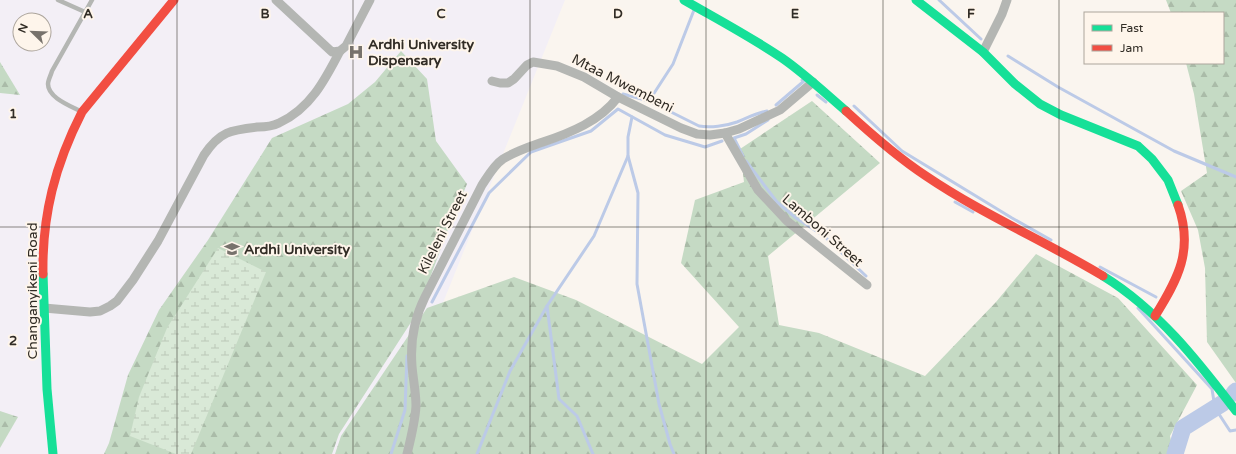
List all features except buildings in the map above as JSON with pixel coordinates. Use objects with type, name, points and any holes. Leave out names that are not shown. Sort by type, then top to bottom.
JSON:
[{"type":"street","name":"Changanyikeni Road","points":[[53,454],[50,435],[46,368],[44,242],[48,208],[55,180],[62,158],[82,112],[174,0]]},
{"type":"street","points":[[276,0],[332,52],[340,51]]},
{"type":"street","points":[[44,308],[100,311],[117,301],[133,280],[158,240],[204,155],[211,145],[220,136],[233,130],[278,124],[294,115],[305,105],[316,92],[340,51],[346,46],[370,0]]},
{"type":"street","points":[[916,0],[984,52],[1015,84],[1040,104],[1061,115],[1138,146],[1152,160],[1168,180],[1182,217],[1185,247],[1180,271],[1170,292],[1155,316]]},
{"type":"street","points":[[984,52],[1007,0]]},
{"type":"street","points":[[689,1],[768,50],[813,82],[860,125],[910,165],[991,215],[1098,273],[1125,291],[1155,316],[1178,340],[1236,411]]},
{"type":"street","name":"Mtaa Mwembeni","points":[[492,80],[500,83],[508,83],[514,79],[527,65],[533,62],[557,66],[584,77],[618,97],[681,128],[697,134],[710,135],[725,134],[739,129],[780,110],[813,82]]},
{"type":"street","name":"Kileleni Street","points":[[407,454],[414,422],[416,404],[411,344],[414,326],[418,312],[425,297],[482,185],[492,170],[503,159],[523,149],[565,134],[590,122],[609,108],[618,97]]},
{"type":"street","name":"Lamboni Street","points":[[725,134],[758,190],[777,211],[810,240],[867,285]]},
{"type":"lane","points":[[58,0],[85,12]]},
{"type":"lane","points":[[82,112],[57,98],[50,90],[48,83],[52,71],[92,0]]},
{"type":"shaded area","name":"Ardhi University","points":[[0,0],[565,0],[382,454],[0,454]]},
{"type":"green space","points":[[1166,0],[1236,0],[1236,383],[1207,342],[1205,268],[1198,230],[1181,191],[1207,173],[1194,94],[1186,64],[1224,64],[1224,12],[1171,12]]},
{"type":"green space","points":[[401,51],[427,79],[436,141],[467,184],[447,232],[417,313],[339,434],[332,454],[104,454],[109,443],[128,375],[159,310],[208,240],[272,138],[348,104],[375,82]]},
{"type":"green space","points":[[0,62],[20,95],[0,93]]},
{"type":"green space","points":[[812,101],[880,163],[768,256],[779,325],[819,333],[925,376],[996,302],[1036,254],[1118,298],[1197,385],[1170,436],[1174,454],[335,454],[341,436],[427,308],[514,277],[576,300],[702,364],[739,327],[681,263],[695,200],[744,182],[740,149]]},
{"type":"green space","points":[[218,248],[266,272],[191,454],[176,454],[130,436],[139,397],[167,328]]},
{"type":"green space","points":[[0,411],[18,417],[0,448]]},
{"type":"waterway","points":[[939,0],[981,39]]},
{"type":"waterway","points":[[649,101],[673,64],[694,10]]},
{"type":"waterway","points":[[1008,56],[1058,87],[1174,151],[1236,177]]},
{"type":"waterway","points":[[776,105],[804,81],[802,80]]},
{"type":"waterway","points":[[623,94],[649,101],[703,127],[728,125],[755,114],[767,111]]},
{"type":"waterway","points":[[817,95],[826,102]]},
{"type":"waterway","points":[[854,106],[902,151],[1051,240]]},
{"type":"waterway","points":[[432,302],[489,193],[531,152],[591,131],[618,109],[665,135],[705,147],[722,141]]},
{"type":"waterway","points":[[477,454],[510,371],[547,306],[594,236],[628,156],[628,137],[632,117]]},
{"type":"waterway","points":[[743,156],[734,138],[746,134],[768,120]]},
{"type":"waterway","points":[[628,156],[638,193],[637,284],[659,404],[674,454]]},
{"type":"waterway","points":[[746,161],[777,202],[796,218],[824,236],[866,276]]},
{"type":"waterway","points":[[955,202],[973,212]]},
{"type":"waterway","points":[[1100,267],[1156,297]]},
{"type":"waterway","points":[[547,306],[559,399],[577,416],[593,454]]},
{"type":"waterway","points":[[1138,308],[1212,389],[1215,408],[1230,431],[1236,430]]},
{"type":"waterway","points":[[391,454],[405,410],[407,356]]},
{"type":"waterway","points":[[1229,397],[1234,393]]},
{"type":"waterway","points":[[1175,454],[1183,428],[1223,403]]},
{"type":"traffic: fast","points":[[684,0],[746,35],[782,58],[807,77],[846,111]]},
{"type":"traffic: fast","points":[[916,0],[983,52],[1015,84],[1040,104],[1061,115],[1138,146],[1152,159],[1168,180],[1178,205]]},
{"type":"traffic: fast","points":[[43,274],[47,389],[53,454]]},
{"type":"traffic: fast","points":[[1103,276],[1142,304],[1176,337],[1236,411]]},
{"type":"traffic: jam","points":[[43,274],[45,231],[52,191],[64,151],[82,112],[174,0]]},
{"type":"traffic: jam","points":[[846,111],[875,137],[915,169],[947,190],[1103,276]]},
{"type":"traffic: jam","points":[[1155,316],[1177,276],[1184,250],[1183,221],[1178,205]]},
{"type":"place","name":"Ardhi University Dispensary","points":[[356,52]]},
{"type":"place","name":"Ardhi University","points":[[232,249]]}]
